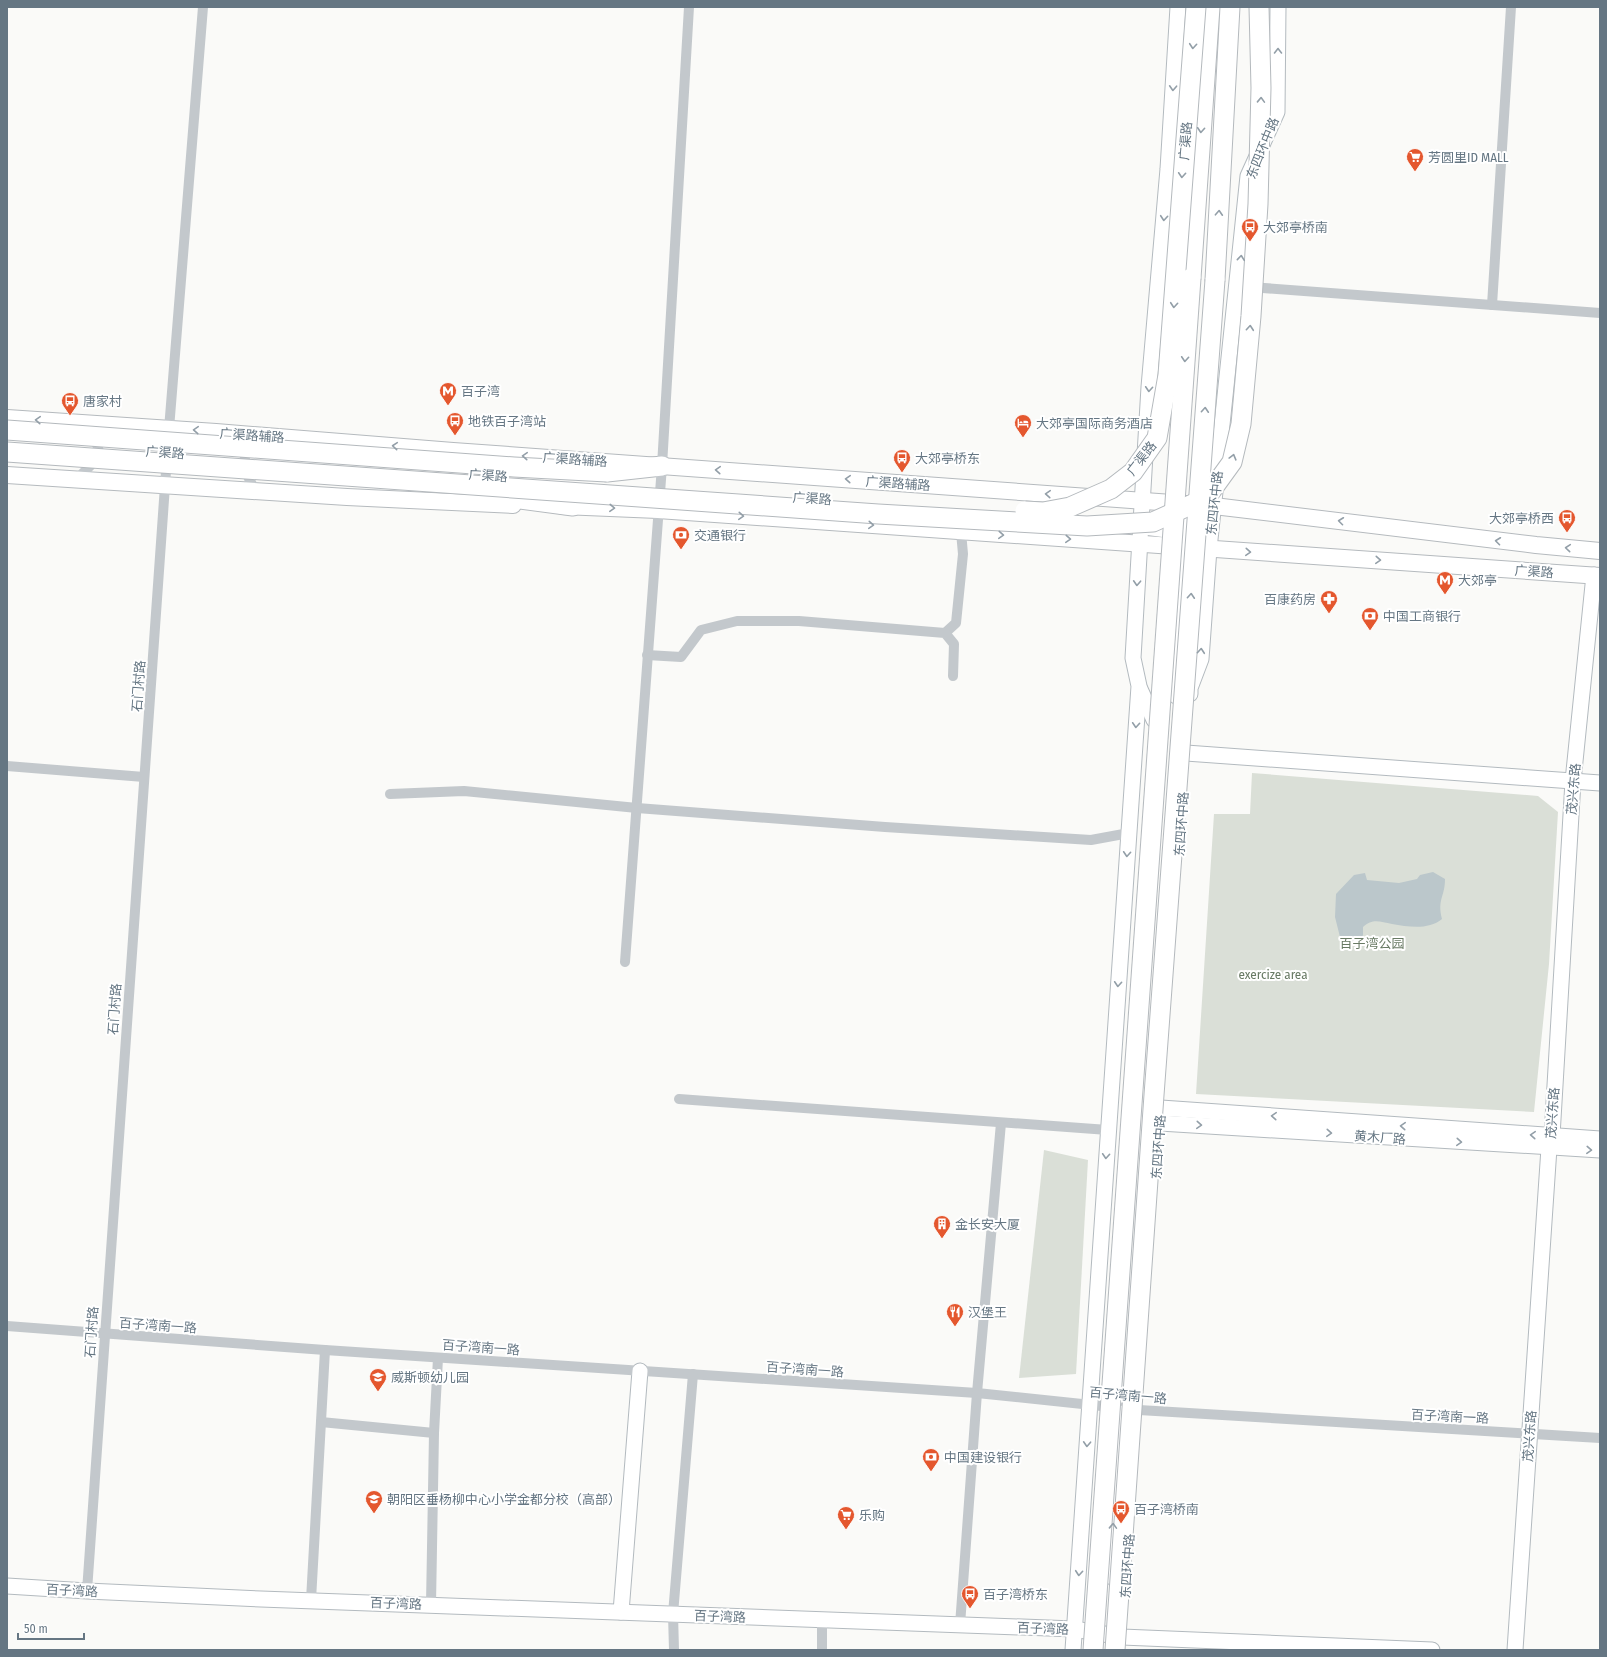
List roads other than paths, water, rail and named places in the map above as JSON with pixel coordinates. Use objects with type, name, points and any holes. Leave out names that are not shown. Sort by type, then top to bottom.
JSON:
[{"type":"highway","name":"广渠路","points":[[7,441],[352,464],[959,509],[1043,512],[1070,507],[1111,489],[1133,472],[1157,438],[1168,375],[1196,7]]},
{"type":"highway","points":[[1092,1650],[1210,7]]},
{"type":"highway","name":"东四环中路","points":[[1117,1643],[1153,1103],[1215,280],[1230,7]]},
{"type":"highway","name":"广渠路","points":[[7,452],[878,514],[1087,526],[1153,522],[1206,498],[1232,462],[1241,424],[1251,316],[1258,204],[1261,88],[1259,7]]},
{"type":"highway","points":[[7,430],[514,467],[607,472],[662,466]]},
{"type":"highway","points":[[7,465],[489,495],[573,506]]},
{"type":"main road","name":"东四环中路","points":[[1087,1650],[1081,1630],[1089,1405],[1139,686],[1133,658],[1150,387],[1168,169],[1178,7]]},
{"type":"main road","name":"东四环中路","points":[[1110,1650],[1117,1643],[1139,1410],[1161,1116],[1190,688],[1200,659],[1248,176],[1277,112],[1278,7]]},
{"type":"main road","name":"广渠路辅路","points":[[7,418],[263,435],[453,451],[1143,502]]},
{"type":"main road","name":"广渠路","points":[[7,476],[488,505],[573,506],[658,510],[1597,576]]},
{"type":"main road","name":"广渠路","points":[[1143,502],[1214,506],[1536,545],[1600,551]]},
{"type":"main road","name":"东四环中路","points":[[1073,1650],[1081,1630],[1098,1512],[1104,1408],[1166,546],[1175,528],[1178,503]]},
{"type":"main road","points":[[961,532],[970,521],[987,518],[1175,528],[1214,506]]},
{"type":"main road","points":[[1029,536],[1047,527],[1076,522]]},
{"type":"main road","name":"东四环中路","points":[[1117,1643],[1112,1524],[1123,1409],[1176,721],[1176,635],[1182,547],[1175,528]]},
{"type":"main road","name":"茂兴东路","points":[[1515,1650],[1573,781],[1597,576]]},
{"type":"main road","points":[[1160,634],[1176,635]]},
{"type":"main road","points":[[1139,686],[1154,720]]},
{"type":"main road","points":[[1176,721],[1190,688]]},
{"type":"main road","points":[[1186,753],[1600,783]]},
{"type":"main road","name":"黄木厂路","points":[[1161,1116],[1550,1142],[1600,1150]]},
{"type":"main road","points":[[1550,1142],[1600,1139]]},
{"type":"main road","points":[[621,1612],[640,1371]]},
{"type":"main road","name":"百子湾路","points":[[7,1586],[86,1592],[1081,1630],[1117,1643],[1432,1650]]},
{"type":"street","name":"石门村路","points":[[86,1592],[169,429],[203,7]]},
{"type":"street","points":[[625,962],[662,466],[689,7]]},
{"type":"street","points":[[1492,305],[1511,7]]},
{"type":"street","points":[[1238,286],[1600,313]]},
{"type":"street","points":[[76,480],[91,464],[99,452],[96,440],[86,428],[79,423]]},
{"type":"street","points":[[256,491],[246,474],[246,452],[252,442],[263,435]]},
{"type":"street","points":[[945,633],[956,623],[963,554],[961,532]]},
{"type":"street","points":[[647,655],[681,657],[701,630],[737,621],[799,621],[945,633],[954,644],[953,676]]},
{"type":"street","points":[[7,766],[144,777]]},
{"type":"street","points":[[390,794],[464,791],[636,808],[885,827],[1091,840],[1129,833]]},
{"type":"street","points":[[679,1099],[1108,1130]]},
{"type":"street","points":[[960,1625],[977,1393],[1001,1123]]},
{"type":"street","name":"百子湾南一路","points":[[7,1326],[438,1358],[977,1393],[1089,1405],[1104,1408],[1600,1438]]},
{"type":"street","points":[[311,1600],[325,1350]]},
{"type":"street","points":[[432,1605],[434,1433],[438,1358]]},
{"type":"street","points":[[674,1650],[673,1614],[693,1374]]},
{"type":"street","points":[[321,1422],[434,1433]]},
{"type":"street","points":[[822,1619],[822,1650]]},
{"type":"place","name":"芳圆里ID MALL","points":[[1415,172]]},
{"type":"place","name":"大郊亭桥南","points":[[1250,242]]},
{"type":"place","name":"百子湾","points":[[448,406]]},
{"type":"place","name":"唐家村","points":[[70,416]]},
{"type":"place","name":"地铁百子湾站","points":[[455,436]]},
{"type":"place","name":"大郊亭国际商务酒店","points":[[1023,438]]},
{"type":"place","name":"大郊亭桥东","points":[[902,473]]},
{"type":"place","name":"大郊亭桥西","points":[[1567,533]]},
{"type":"place","name":"交通银行","points":[[681,550]]},
{"type":"place","name":"大郊亭","points":[[1445,595]]},
{"type":"place","name":"百康药房","points":[[1329,614]]},
{"type":"place","name":"中国工商银行","points":[[1370,631]]},
{"type":"place","name":"金长安大厦","points":[[942,1239]]},
{"type":"place","name":"汉堡王","points":[[955,1327]]},
{"type":"place","name":"威斯顿幼儿园","points":[[378,1392]]},
{"type":"place","name":"中国建设银行","points":[[931,1472]]},
{"type":"place","name":"朝阳区垂杨柳中心小学金都分校（高部）","points":[[374,1514]]},
{"type":"place","name":"百子湾桥南","points":[[1121,1524]]},
{"type":"place","name":"乐购","points":[[846,1530]]},
{"type":"place","name":"百子湾桥东","points":[[970,1609]]},
{"type":"park label","name":"百子湾公园","points":[[1372,943]]},
{"type":"park label","name":"exercize area","points":[[1273,974]]}]
